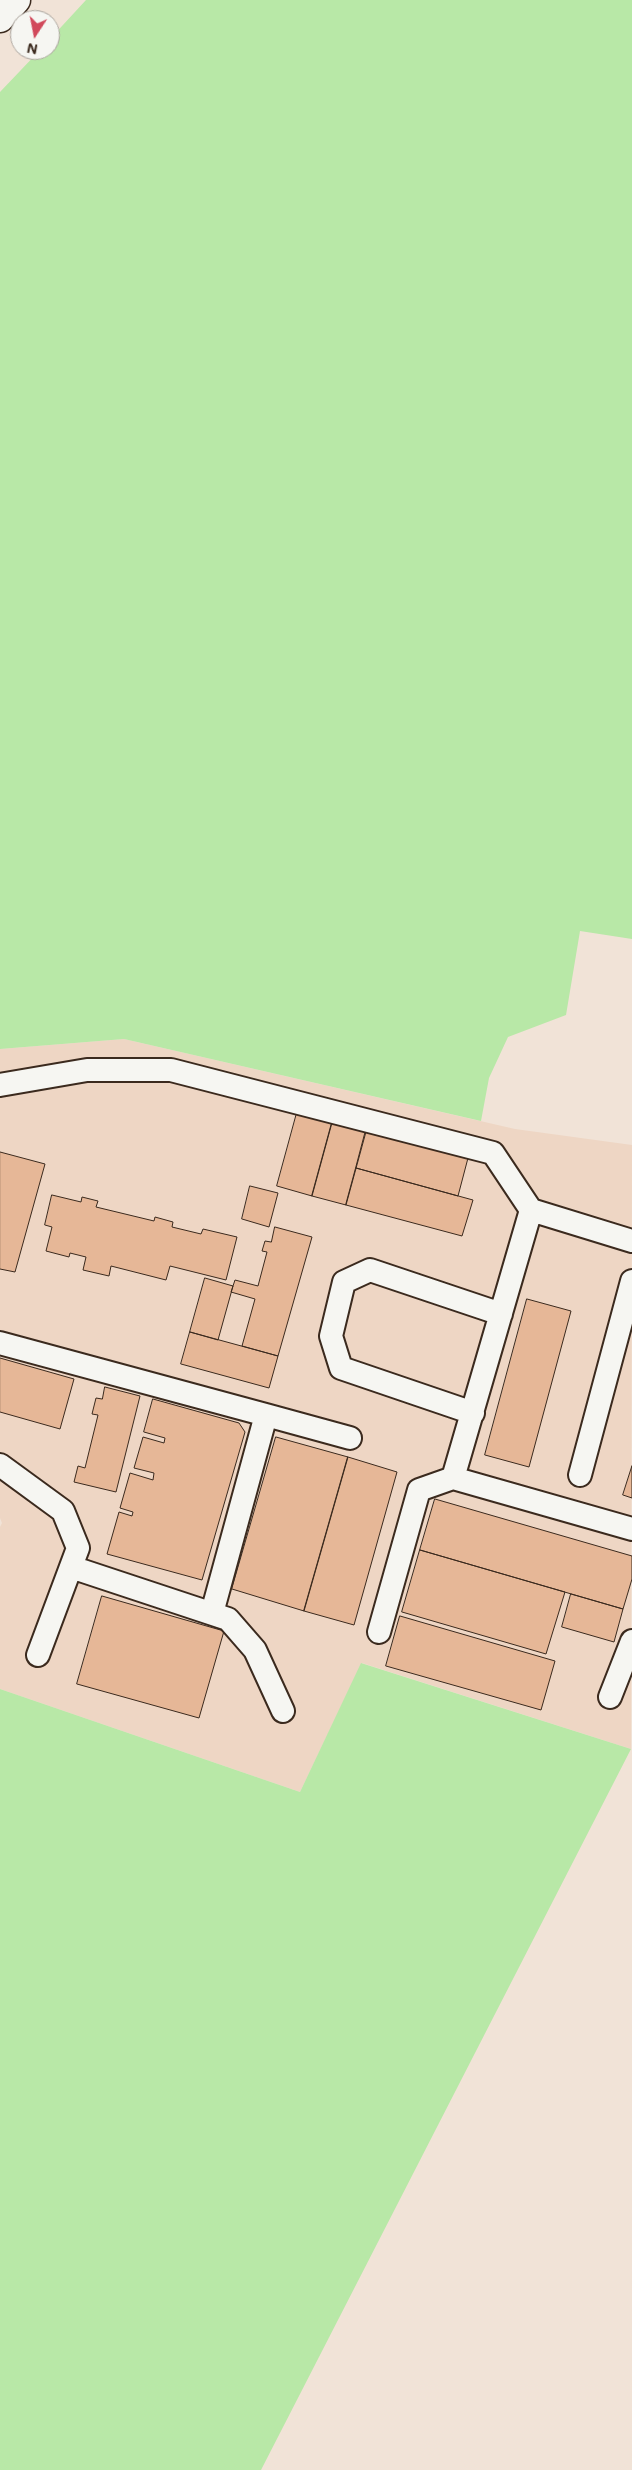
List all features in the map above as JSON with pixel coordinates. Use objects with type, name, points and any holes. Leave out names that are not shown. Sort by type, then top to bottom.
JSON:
[{"type":"street","points":[[0,18],[16,0]]},
{"type":"lane","points":[[0,1085],[87,1070],[171,1070],[493,1153],[531,1210],[632,1241]]},
{"type":"lane","points":[[453,1478],[531,1210]]},
{"type":"lane","points":[[473,1412],[341,1368],[331,1336],[344,1282],[370,1270],[501,1314]]},
{"type":"lane","points":[[580,1475],[632,1280]]},
{"type":"lane","points":[[0,1343],[350,1438]]},
{"type":"lane","points":[[212,1613],[266,1415]]},
{"type":"lane","points":[[0,1465],[63,1511],[78,1548],[38,1654]]},
{"type":"lane","points":[[379,1632],[419,1490],[453,1478],[632,1528]]},
{"type":"lane","points":[[71,1566],[228,1619],[255,1650],[283,1711]]},
{"type":"lane","points":[[610,1697],[632,1640]]},
{"type":"shaded area","points":[[124,1039],[515,1129],[632,1145],[631,1749],[362,1663],[300,1792],[0,1689],[0,1527],[2,1523],[0,1518],[0,1049]]},
{"type":"green space","points":[[86,0],[632,0],[632,939],[580,931],[566,1015],[508,1037],[489,1078],[481,1121],[124,1039],[0,1049],[0,92],[30,60],[60,60],[60,28]]},
{"type":"green space","points":[[361,1663],[631,1749],[261,2470],[0,2470],[0,1689],[300,1792]]},
{"type":"building","points":[[298,1109],[333,1119],[312,1196],[277,1186]]},
{"type":"building","points":[[333,1119],[367,1128],[346,1205],[312,1196]]},
{"type":"building","points":[[366,1130],[468,1158],[458,1196],[356,1168]]},
{"type":"building","points":[[0,1152],[45,1164],[15,1272],[0,1269]]},
{"type":"building","points":[[356,1168],[473,1200],[462,1236],[346,1205]]},
{"type":"building","points":[[250,1186],[278,1193],[269,1227],[242,1219]]},
{"type":"building","points":[[52,1195],[81,1202],[82,1197],[98,1201],[96,1207],[154,1221],[155,1217],[173,1222],[172,1227],[201,1234],[203,1229],[237,1237],[226,1280],[170,1266],[166,1280],[111,1266],[109,1276],[83,1270],[86,1257],[70,1253],[69,1257],[46,1251],[52,1227],[45,1225]]},
{"type":"building","points":[[275,1227],[312,1237],[278,1356],[242,1346],[255,1299],[231,1292],[235,1280],[258,1286],[267,1252],[262,1251],[265,1241],[271,1242]]},
{"type":"building","points":[[205,1278],[233,1286],[218,1340],[190,1332]]},
{"type":"building","points":[[527,1299],[571,1311],[529,1467],[485,1455]]},
{"type":"building","points":[[190,1332],[278,1356],[269,1388],[181,1364]]},
{"type":"building","points":[[0,1358],[74,1379],[60,1429],[0,1412]]},
{"type":"building","points":[[105,1387],[140,1396],[116,1492],[74,1482],[78,1466],[85,1468],[98,1415],[92,1414],[96,1398],[102,1399]]},
{"type":"building","points":[[153,1399],[239,1423],[245,1432],[202,1580],[107,1554],[119,1512],[132,1516],[133,1512],[120,1508],[130,1473],[153,1480],[154,1473],[134,1468],[143,1437],[164,1443],[165,1438],[144,1432]]},
{"type":"building","points":[[276,1437],[348,1457],[304,1611],[232,1589]]},
{"type":"building","points":[[348,1457],[397,1472],[354,1625],[304,1611]]},
{"type":"building","points":[[632,1466],[632,1498],[623,1495]]},
{"type":"building","points":[[435,1499],[632,1556],[632,1579],[623,1609],[420,1550]]},
{"type":"building","points":[[420,1550],[565,1592],[546,1654],[402,1612]]},
{"type":"building","points":[[571,1594],[623,1609],[614,1642],[562,1627]]},
{"type":"building","points":[[102,1596],[224,1631],[199,1718],[77,1684]]},
{"type":"building","points":[[400,1616],[555,1661],[541,1710],[386,1666]]}]
